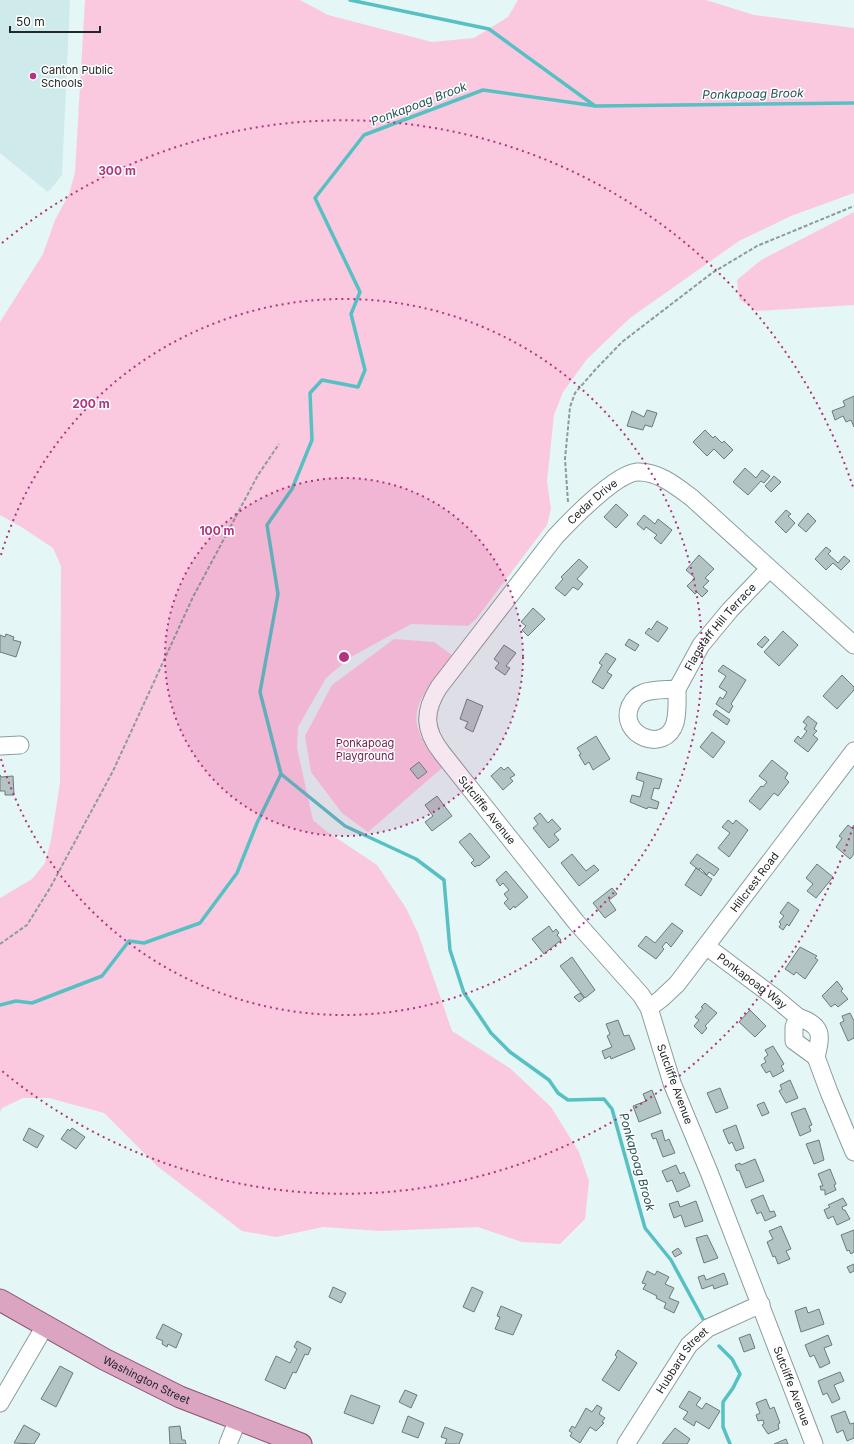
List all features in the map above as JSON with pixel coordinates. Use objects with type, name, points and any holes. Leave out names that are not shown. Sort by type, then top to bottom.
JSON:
[{"type":"main road","name":"Washington Street","points":[[0,1300],[104,1359],[173,1393],[301,1444]]},
{"type":"street","name":"Cedar Drive","points":[[456,771],[431,736],[427,719],[431,701],[490,621],[571,519],[604,491],[622,478],[636,472],[648,474],[674,484],[726,528],[769,569],[854,645]]},
{"type":"street","name":"Flagstaff Hill Terrace","points":[[677,689],[701,645],[730,610],[769,569]]},
{"type":"street","points":[[0,746],[20,745]]},
{"type":"street","name":"Hillcrest Road","points":[[650,1008],[662,999],[676,984],[854,751]]},
{"type":"street","name":"Sutcliffe Avenue","points":[[456,771],[576,922],[641,995],[650,1008],[672,1083],[814,1444]]},
{"type":"street","name":"Ponkapoag Way","points":[[706,946],[798,1017],[813,1023],[818,1028],[820,1043],[816,1057]]},
{"type":"street","points":[[798,1017],[793,1034],[794,1041],[816,1057],[854,1152]]},
{"type":"street","name":"Hubbard Street","points":[[626,1444],[689,1345],[708,1328],[760,1304]]},
{"type":"street","points":[[0,1403],[45,1326]]},
{"type":"street","points":[[228,1444],[238,1419]]},
{"type":"path","points":[[571,519],[566,487],[565,459],[568,421],[575,393],[595,370],[622,342],[712,273],[757,246],[854,206]]},
{"type":"path","points":[[0,944],[27,925],[50,888],[113,770],[193,597],[258,475],[279,444]]},
{"type":"shaded area","name":"Canton Public Schools","points":[[0,0],[70,0],[62,175],[48,192],[0,153]]},
{"type":"green space","points":[[85,0],[300,0],[328,15],[432,42],[474,38],[508,17],[518,0],[706,0],[754,15],[854,28],[854,193],[791,216],[739,241],[630,318],[587,359],[563,392],[554,415],[547,481],[551,509],[547,525],[476,619],[468,626],[411,624],[351,657],[326,678],[298,727],[297,748],[313,820],[326,831],[377,865],[406,908],[418,933],[452,1031],[511,1069],[551,1107],[579,1152],[589,1181],[585,1219],[560,1244],[522,1242],[478,1227],[381,1231],[323,1227],[276,1237],[242,1231],[157,1166],[104,1113],[49,1098],[23,1098],[2,1108],[0,1112],[0,898],[32,879],[45,863],[51,840],[60,783],[61,566],[53,548],[0,515],[0,322],[43,254],[55,220],[69,194],[75,173]]},
{"type":"green space","points":[[854,212],[854,305],[756,311],[739,299],[737,280],[761,260]]},
{"type":"green space","name":"Ponkapoag Playground","points":[[394,639],[434,642],[452,655],[422,697],[417,716],[417,725],[421,737],[427,748],[442,768],[368,832],[342,813],[311,772],[305,736],[332,685]]},
{"type":"building","points":[[854,396],[854,427],[851,420],[846,422],[843,416],[835,420],[832,411],[845,406],[843,401]]},
{"type":"building","points":[[647,410],[657,413],[652,427],[645,425],[643,430],[627,426],[632,411],[644,417]]},
{"type":"building","points":[[705,430],[713,438],[715,436],[722,443],[724,441],[733,450],[724,459],[714,449],[707,456],[693,442]]},
{"type":"building","points":[[745,468],[756,478],[762,470],[770,476],[764,483],[761,481],[748,495],[733,482]]},
{"type":"building","points":[[774,476],[781,482],[771,492],[765,486]]},
{"type":"building","points":[[616,504],[628,515],[616,528],[604,517]]},
{"type":"building","points":[[786,510],[791,514],[788,516],[795,523],[786,533],[775,522]]},
{"type":"building","points":[[808,513],[816,521],[806,532],[798,525]]},
{"type":"building","points":[[644,515],[655,524],[658,519],[672,530],[661,544],[654,538],[657,535],[646,527],[644,530],[637,524]]},
{"type":"building","points":[[826,547],[831,551],[828,554],[838,563],[844,556],[850,561],[841,570],[833,563],[826,570],[815,559]]},
{"type":"building","points":[[699,555],[714,569],[705,578],[709,581],[703,587],[708,591],[702,597],[697,592],[695,594],[687,586],[695,578],[686,570]]},
{"type":"building","points":[[579,559],[588,567],[577,579],[583,584],[578,590],[573,587],[565,596],[555,588],[563,579],[561,577]]},
{"type":"building","points":[[533,608],[545,619],[528,636],[522,630],[526,626],[521,622]]},
{"type":"building","points":[[657,621],[668,628],[658,642],[645,633],[649,628],[651,630]]},
{"type":"building","points":[[783,631],[798,645],[779,666],[764,652]]},
{"type":"building","points":[[6,634],[14,637],[13,640],[21,642],[16,657],[0,652],[0,635],[5,637]]},
{"type":"building","points":[[765,636],[769,640],[762,648],[757,644]]},
{"type":"building","points":[[629,639],[639,645],[635,651],[625,645]]},
{"type":"building","points":[[504,645],[516,653],[506,666],[510,668],[505,675],[495,668],[499,663],[494,659]]},
{"type":"building","points":[[606,653],[616,659],[607,672],[612,675],[603,689],[592,682],[602,665],[599,663]]},
{"type":"building","points":[[723,665],[746,680],[731,704],[733,706],[729,713],[716,704],[720,697],[723,699],[727,692],[719,687],[726,676],[718,671]]},
{"type":"building","points":[[842,675],[854,687],[854,690],[837,709],[823,696]]},
{"type":"building","points":[[467,699],[483,706],[473,732],[465,728],[468,722],[460,719]]},
{"type":"building","points":[[716,710],[730,720],[727,725],[713,715]]},
{"type":"building","points":[[808,716],[817,723],[814,729],[817,731],[813,735],[818,739],[808,752],[794,741],[798,736],[801,739],[807,731],[804,729],[807,725],[803,722]]},
{"type":"building","points":[[712,732],[725,742],[713,758],[700,747]]},
{"type":"building","points":[[596,736],[610,759],[593,770],[589,762],[585,765],[577,748]]},
{"type":"building","points":[[772,760],[788,773],[785,778],[789,782],[778,796],[774,793],[760,810],[749,801],[761,786],[763,787],[767,782],[759,776]]},
{"type":"building","points":[[419,762],[427,772],[418,779],[410,769]]},
{"type":"building","points":[[501,767],[504,770],[508,767],[515,775],[510,778],[513,781],[503,790],[491,776]]},
{"type":"building","points":[[638,772],[662,779],[659,789],[654,788],[651,799],[659,802],[657,809],[648,807],[647,809],[630,802],[632,795],[640,797],[644,782],[636,779]]},
{"type":"building","points":[[0,775],[1,777],[13,776],[14,795],[5,795],[5,791],[0,791]]},
{"type":"building","points":[[437,796],[452,816],[432,831],[425,822],[433,816],[425,805]]},
{"type":"building","points":[[540,813],[548,823],[552,819],[561,829],[554,834],[559,840],[549,848],[533,828],[538,824],[534,818]]},
{"type":"building","points":[[728,820],[733,824],[736,820],[748,830],[729,857],[718,848],[730,833],[722,827]]},
{"type":"building","points":[[848,825],[852,828],[854,825],[854,854],[850,859],[836,847],[842,838],[839,836]]},
{"type":"building","points":[[470,833],[490,857],[479,866],[478,865],[475,867],[471,863],[474,860],[459,842]]},
{"type":"building","points":[[572,854],[586,871],[594,865],[599,870],[579,886],[561,863]]},
{"type":"building","points":[[697,854],[719,869],[714,876],[709,872],[707,875],[700,868],[699,870],[690,863]]},
{"type":"building","points":[[817,864],[833,877],[816,898],[807,891],[813,884],[806,878]]},
{"type":"building","points":[[696,868],[712,879],[701,896],[685,885]]},
{"type":"building","points":[[506,871],[528,897],[515,908],[514,906],[510,910],[504,903],[508,899],[504,894],[509,890],[503,883],[500,886],[496,880]]},
{"type":"building","points":[[612,888],[617,894],[609,900],[616,910],[605,918],[593,903]]},
{"type":"building","points":[[788,902],[799,910],[789,926],[787,924],[783,930],[779,927],[781,924],[779,922],[784,916],[780,913]]},
{"type":"building","points":[[672,923],[683,931],[671,947],[666,942],[662,947],[664,949],[656,959],[638,946],[646,936],[655,943]]},
{"type":"building","points":[[549,926],[553,932],[556,929],[559,933],[557,935],[561,940],[544,954],[532,939]]},
{"type":"building","points":[[800,947],[817,956],[815,958],[818,960],[805,979],[796,972],[794,975],[785,969]]},
{"type":"building","points":[[572,957],[595,990],[585,998],[560,966]]},
{"type":"building","points":[[837,981],[843,989],[841,991],[848,999],[838,1007],[835,1004],[831,1007],[822,996]]},
{"type":"building","points":[[580,993],[584,998],[579,1002],[574,997]]},
{"type":"building","points":[[705,1003],[717,1013],[705,1026],[707,1028],[702,1034],[694,1026],[699,1020],[695,1017],[703,1008],[701,1007]]},
{"type":"building","points":[[750,1010],[766,1026],[755,1037],[739,1022]]},
{"type":"building","points":[[850,1013],[854,1021],[854,1038],[848,1041],[840,1023],[844,1021],[842,1016]]},
{"type":"building","points":[[618,1020],[624,1036],[629,1035],[635,1049],[611,1059],[610,1056],[605,1059],[602,1051],[612,1047],[607,1036],[610,1034],[606,1024]]},
{"type":"building","points":[[773,1046],[784,1064],[781,1066],[784,1071],[773,1077],[770,1071],[766,1073],[761,1065],[766,1062],[764,1058],[768,1055],[765,1050]]},
{"type":"building","points":[[790,1080],[798,1098],[786,1103],[779,1091],[782,1089],[780,1085]]},
{"type":"building","points":[[720,1088],[728,1108],[716,1113],[707,1093]]},
{"type":"building","points":[[652,1090],[661,1113],[639,1122],[633,1106],[646,1101],[643,1094]]},
{"type":"building","points":[[764,1102],[769,1113],[762,1116],[757,1105]]},
{"type":"building","points":[[805,1108],[812,1125],[809,1126],[811,1131],[800,1136],[791,1113]]},
{"type":"building","points":[[736,1125],[744,1148],[736,1151],[732,1142],[729,1144],[723,1130]]},
{"type":"building","points":[[29,1128],[44,1136],[37,1148],[23,1140]]},
{"type":"building","points":[[72,1128],[85,1137],[76,1149],[61,1139],[68,1129],[70,1131]]},
{"type":"building","points":[[662,1130],[665,1141],[669,1139],[675,1153],[663,1157],[656,1138],[653,1139],[651,1134]]},
{"type":"building","points":[[819,1140],[824,1160],[814,1164],[806,1144]]},
{"type":"building","points":[[755,1159],[764,1181],[746,1188],[739,1170],[737,1171],[735,1165],[740,1163],[741,1165]]},
{"type":"building","points":[[676,1165],[680,1174],[684,1172],[690,1186],[677,1192],[672,1180],[667,1182],[662,1171]]},
{"type":"building","points":[[830,1169],[836,1184],[834,1185],[836,1190],[825,1195],[825,1190],[821,1190],[820,1186],[823,1186],[818,1174]]},
{"type":"building","points":[[763,1195],[770,1212],[774,1211],[776,1216],[765,1221],[761,1212],[757,1214],[751,1200]]},
{"type":"building","points":[[843,1198],[847,1205],[842,1207],[843,1210],[845,1210],[850,1219],[837,1225],[833,1216],[828,1219],[824,1210],[830,1207],[828,1205]]},
{"type":"building","points":[[678,1201],[680,1207],[696,1201],[703,1221],[685,1227],[681,1215],[674,1218],[669,1204]]},
{"type":"building","points":[[781,1226],[791,1249],[786,1251],[790,1259],[778,1264],[775,1256],[773,1257],[767,1242],[773,1239],[769,1231]]},
{"type":"building","points":[[854,1230],[854,1252],[851,1254],[849,1250],[847,1251],[841,1235]]},
{"type":"building","points":[[707,1235],[718,1258],[704,1263],[696,1238]]},
{"type":"building","points":[[678,1248],[682,1253],[675,1257],[672,1252]]},
{"type":"building","points":[[854,1264],[854,1271],[850,1273],[847,1267]]},
{"type":"building","points":[[647,1271],[655,1275],[657,1271],[669,1277],[665,1284],[674,1288],[669,1298],[679,1302],[674,1313],[664,1308],[666,1303],[656,1298],[657,1296],[643,1289],[646,1284],[642,1283]]},
{"type":"building","points":[[724,1273],[728,1284],[714,1289],[713,1285],[702,1289],[698,1277],[704,1275],[706,1280]]},
{"type":"building","points":[[333,1287],[346,1293],[341,1303],[329,1297]]},
{"type":"building","points":[[472,1287],[483,1292],[474,1312],[463,1307]]},
{"type":"building","points":[[501,1306],[522,1315],[513,1335],[495,1329],[500,1317],[497,1316]]},
{"type":"building","points":[[806,1307],[808,1313],[819,1309],[824,1324],[801,1332],[795,1311]]},
{"type":"building","points":[[163,1324],[182,1334],[176,1348],[168,1344],[167,1347],[162,1344],[163,1341],[156,1338]]},
{"type":"building","points":[[750,1334],[755,1348],[744,1352],[739,1338]]},
{"type":"building","points":[[828,1335],[832,1345],[824,1348],[830,1363],[820,1368],[814,1355],[810,1357],[805,1345]]},
{"type":"building","points":[[297,1341],[311,1348],[308,1355],[305,1354],[296,1373],[293,1372],[285,1389],[265,1380],[276,1356],[290,1363],[297,1349],[294,1347]]},
{"type":"building","points":[[618,1350],[637,1363],[619,1391],[602,1380],[617,1357],[615,1355]]},
{"type":"building","points":[[60,1366],[73,1373],[56,1407],[41,1399]]},
{"type":"building","points":[[840,1372],[844,1381],[834,1385],[840,1399],[832,1403],[827,1393],[823,1395],[818,1381]]},
{"type":"building","points":[[405,1390],[417,1395],[411,1408],[399,1402]]},
{"type":"building","points":[[689,1391],[701,1398],[696,1405],[702,1409],[706,1403],[720,1411],[709,1429],[696,1421],[694,1426],[683,1419],[688,1412],[679,1407]]},
{"type":"building","points":[[351,1395],[380,1406],[373,1424],[344,1413]]},
{"type":"building","points":[[766,1399],[770,1409],[774,1407],[780,1423],[778,1424],[779,1429],[768,1434],[762,1425],[764,1424],[763,1420],[758,1421],[756,1415],[760,1413],[756,1403]]},
{"type":"building","points":[[597,1405],[602,1408],[599,1414],[605,1418],[602,1422],[604,1423],[596,1431],[590,1427],[580,1443],[570,1436],[572,1433],[569,1431],[572,1426],[575,1428],[586,1408],[592,1412]]},
{"type":"building","points":[[845,1411],[850,1424],[854,1423],[854,1438],[847,1441],[843,1430],[837,1433],[831,1416]]},
{"type":"building","points":[[408,1416],[424,1423],[418,1438],[402,1432]]},
{"type":"building","points":[[24,1425],[40,1434],[34,1444],[14,1443]]},
{"type":"building","points":[[180,1426],[182,1440],[185,1440],[186,1444],[170,1444],[169,1427]]},
{"type":"building","points":[[445,1427],[463,1434],[459,1444],[445,1444],[447,1439],[441,1437]]},
{"type":"building","points":[[675,1428],[690,1439],[687,1444],[662,1444]]},
{"type":"building","points":[[786,1439],[788,1444],[774,1444]]},
{"type":"waterway","points":[[350,0],[489,29],[595,106]]},
{"type":"waterway","name":"Ponkapoag Brook","points":[[703,1319],[671,1260],[645,1228],[612,1109],[604,1099],[568,1100],[558,1093],[549,1080],[510,1052],[491,1033],[464,993],[450,950],[444,880],[416,859],[345,826],[281,774],[260,692],[278,594],[267,525],[292,489],[312,440],[310,393],[322,380],[358,387],[365,370],[351,314],[360,292],[315,198],[364,135],[483,90],[596,106],[854,103]]},
{"type":"waterway","points":[[0,1005],[16,1001],[32,1003],[102,976],[129,941],[144,943],[200,923],[237,873],[257,823],[281,774]]},
{"type":"waterway","name":"Ponkapoag Brook","points":[[719,1346],[732,1359],[740,1374],[733,1388],[723,1402],[723,1427],[730,1444]]},
{"type":"place","name":"Canton Public Schools","points":[[33,76]]}]
